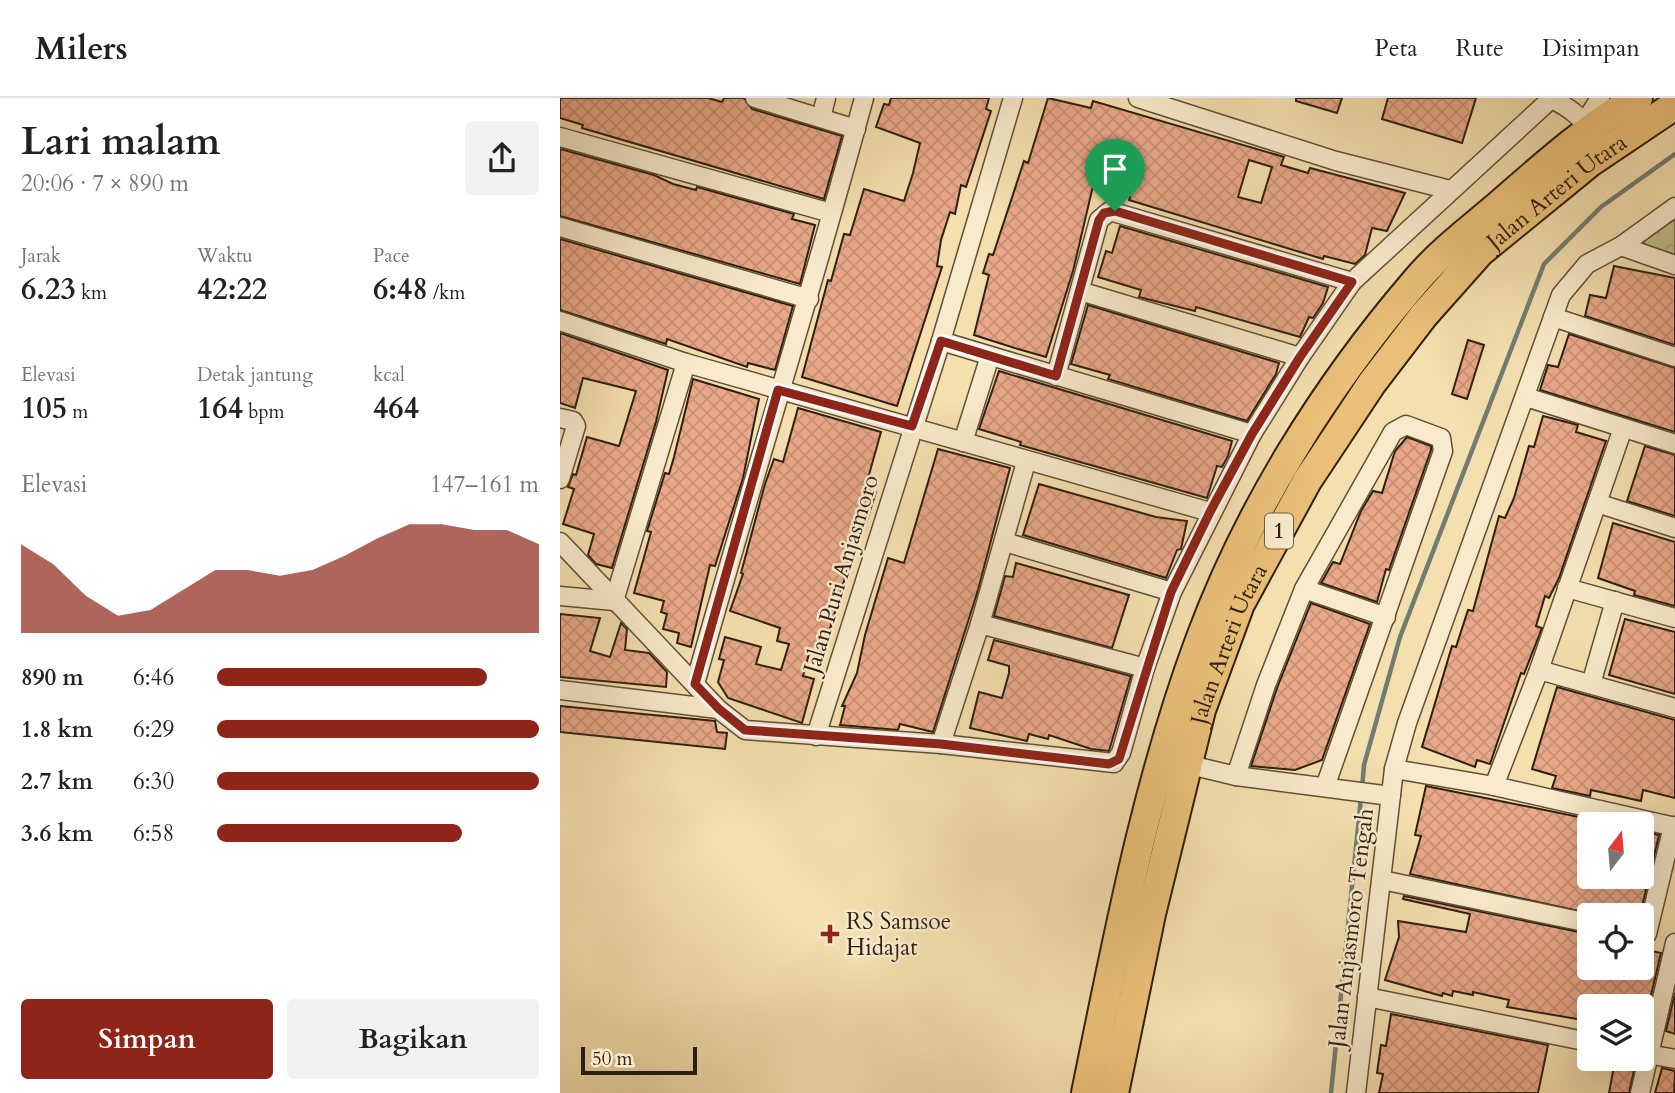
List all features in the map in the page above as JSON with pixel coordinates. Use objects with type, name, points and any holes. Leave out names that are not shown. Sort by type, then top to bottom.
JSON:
[{"type":"highway","name":"Jalan Arteri Utara","points":[[1086,1093],[1130,893],[1168,741],[1200,640],[1248,530],[1318,413],[1416,281],[1586,125],[1638,98]]},
{"type":"highway","name":"Jalan Arteri Utara","points":[[1114,1093],[1186,764],[1216,666],[1240,604],[1307,481],[1345,420],[1424,315],[1480,252],[1603,153],[1675,104]]},
{"type":"street","points":[[755,98],[856,130]]},
{"type":"street","points":[[821,118],[826,98]]},
{"type":"street","points":[[695,684],[778,390],[809,299],[864,98]]},
{"type":"street","name":"Jalan Puri Anjasmoro","points":[[816,736],[941,341],[1013,98]]},
{"type":"street","points":[[1138,98],[1336,162],[1450,190]]},
{"type":"street","points":[[560,542],[719,709],[745,730],[941,744],[1109,764],[1119,759],[1122,753],[1145,668],[1171,592],[1210,512],[1252,434],[1300,357],[1352,282],[1550,98],[1572,110],[1586,125],[1603,153]]},
{"type":"street","points":[[1586,125],[1600,98]]},
{"type":"street","points":[[560,137],[831,213]]},
{"type":"street","name":"Jalan Anjasmoro Tengah","points":[[1356,1093],[1382,880],[1384,795],[1407,723],[1553,317],[1570,281],[1587,264],[1621,246],[1675,207]]},
{"type":"street","points":[[1056,376],[1099,220],[1110,211],[1352,282]]},
{"type":"street","points":[[560,227],[809,299]]},
{"type":"street","points":[[1621,246],[1675,265]]},
{"type":"street","points":[[1080,291],[1300,357]]},
{"type":"street","points":[[1553,317],[1675,357]]},
{"type":"street","points":[[560,321],[686,363],[912,426],[1026,462],[1210,512]]},
{"type":"street","points":[[941,341],[1252,434]]},
{"type":"street","points":[[963,442],[990,356]]},
{"type":"street","points":[[614,601],[686,363]]},
{"type":"street","points":[[1526,397],[1675,444]]},
{"type":"street","points":[[560,418],[573,421],[576,426],[560,479]]},
{"type":"street","points":[[1236,776],[1266,685],[1304,589],[1393,432],[1406,425],[1441,438],[1443,451],[1331,788]]},
{"type":"street","points":[[1494,786],[1539,670],[1623,428]]},
{"type":"street","points":[[941,744],[981,624],[1026,462]]},
{"type":"street","points":[[1597,503],[1675,528]]},
{"type":"street","points":[[1005,542],[1171,592]]},
{"type":"street","points":[[1567,588],[1675,618]]},
{"type":"street","points":[[1304,589],[1387,617]]},
{"type":"street","points":[[560,596],[614,601]]},
{"type":"street","points":[[1591,684],[1615,601]]},
{"type":"street","points":[[981,624],[1145,668]]},
{"type":"street","points":[[1539,670],[1675,708]]},
{"type":"street","points":[[560,690],[719,709]]},
{"type":"street","points":[[1186,764],[1236,776],[1384,795]]},
{"type":"street","points":[[1394,769],[1494,786],[1674,826],[1653,903]]},
{"type":"street","points":[[1382,880],[1577,921]]},
{"type":"street","points":[[1654,937],[1675,942],[1654,1020]]},
{"type":"street","points":[[1367,997],[1577,1040]]},
{"type":"street","points":[[1654,1055],[1675,1059]]},
{"type":"street","points":[[1640,1093],[1643,1071]]},
{"type":"green space","points":[[1675,219],[1675,255],[1647,247],[1643,241]]},
{"type":"building","points":[[560,98],[708,98],[722,102],[724,98],[744,98],[752,109],[842,136],[824,199],[582,128],[583,125],[560,118]]},
{"type":"building","points":[[891,98],[989,98],[986,109],[991,111],[966,187],[961,185],[955,214],[950,212],[941,240],[937,266],[942,267],[897,406],[802,377],[828,280],[831,281],[844,234],[850,235],[864,189],[904,201],[913,173],[920,143],[876,127],[884,104],[889,105]]},
{"type":"building","points":[[1048,98],[1091,108],[1093,101],[1284,157],[1281,165],[1308,173],[1310,168],[1405,193],[1387,231],[1372,228],[1365,255],[1355,264],[1324,256],[1323,259],[1129,200],[1130,197],[1093,186],[1073,271],[1046,357],[974,335],[989,275],[983,273],[989,254],[993,255],[1024,161],[1028,163]],"holes":[[[1249,160],[1272,167],[1261,203],[1238,197]]]},
{"type":"building","points":[[1296,98],[1342,98],[1337,113],[1296,101]]},
{"type":"building","points":[[1388,98],[1476,98],[1462,143],[1382,119]]},
{"type":"building","points":[[560,149],[654,175],[673,184],[696,190],[697,187],[794,214],[792,219],[815,225],[800,284],[560,216]]},
{"type":"building","points":[[1120,226],[1328,287],[1323,303],[1313,318],[1309,317],[1300,337],[1196,307],[1195,311],[1139,297],[1141,290],[1098,277],[1106,251],[1112,253]]},
{"type":"building","points":[[560,239],[793,306],[775,370],[748,363],[747,367],[667,339],[666,344],[560,310]]},
{"type":"building","points":[[1614,266],[1675,278],[1675,345],[1585,316],[1590,295],[1606,298]]},
{"type":"building","points":[[1088,305],[1279,363],[1276,374],[1247,421],[1108,379],[1110,375],[1071,364]]},
{"type":"building","points":[[560,333],[668,370],[656,422],[612,568],[596,564],[588,555],[594,534],[563,524],[574,489],[568,487],[573,474],[576,475],[587,437],[619,446],[636,391],[583,378],[575,408],[560,403]]},
{"type":"building","points":[[1569,334],[1675,368],[1675,432],[1540,390],[1548,365],[1558,367]]},
{"type":"building","points":[[1468,340],[1484,345],[1467,399],[1452,394]]},
{"type":"building","points":[[999,371],[1232,441],[1228,456],[1222,467],[1217,466],[1207,498],[1020,445],[1021,442],[979,429]]},
{"type":"building","points":[[693,379],[759,399],[743,478],[715,566],[710,565],[691,647],[677,643],[679,633],[663,629],[667,614],[661,612],[664,601],[634,593],[651,532],[647,531],[665,473],[669,474]]},
{"type":"building","points":[[798,408],[881,432],[865,489],[876,492],[866,523],[857,547],[854,547],[823,653],[810,650],[803,676],[814,679],[802,723],[728,698],[718,682],[724,660],[719,659],[725,637],[761,647],[756,664],[781,670],[789,644],[777,641],[780,628],[730,611],[743,574],[741,573],[765,484],[774,459],[783,462]]},
{"type":"building","points":[[1543,416],[1578,425],[1576,432],[1606,441],[1559,578],[1549,598],[1545,596],[1536,626],[1542,628],[1524,674],[1521,673],[1490,764],[1477,760],[1475,767],[1422,747],[1452,646],[1456,647],[1468,610],[1473,611],[1499,516],[1505,518],[1514,498],[1529,446],[1534,447]]},
{"type":"building","points":[[1407,437],[1431,446],[1431,450],[1389,570],[1386,569],[1377,602],[1321,583],[1333,562],[1340,564],[1361,511],[1373,491],[1382,493],[1395,451]]},
{"type":"building","points":[[1645,446],[1675,455],[1675,516],[1627,501]]},
{"type":"building","points":[[938,449],[1010,468],[978,590],[933,732],[900,724],[898,730],[840,725],[845,706],[842,706],[857,673],[865,635],[888,558],[904,563]]},
{"type":"building","points":[[1039,484],[1156,517],[1187,521],[1181,549],[1177,550],[1166,578],[1023,535]]},
{"type":"building","points":[[1613,523],[1675,542],[1675,606],[1634,595],[1635,591],[1598,578]]},
{"type":"building","points":[[1016,563],[1129,595],[1112,648],[994,616],[1005,576],[1013,577]]},
{"type":"building","points":[[1311,603],[1370,624],[1322,760],[1295,770],[1251,766],[1277,688]]},
{"type":"building","points":[[560,614],[600,618],[590,651],[610,657],[621,623],[627,629],[625,650],[649,653],[667,672],[666,687],[560,677]]},
{"type":"building","points":[[1625,619],[1675,632],[1675,694],[1609,675]]},
{"type":"building","points":[[994,640],[1131,676],[1109,751],[1091,749],[1049,735],[1048,739],[1029,734],[1027,741],[970,728],[979,692],[1002,698],[1009,673],[1009,666],[988,660]]},
{"type":"building","points":[[1557,687],[1675,720],[1675,798],[1643,790],[1641,801],[1591,790],[1590,796],[1552,788],[1556,776],[1532,769]]},
{"type":"building","points":[[560,706],[715,721],[717,732],[727,733],[725,749],[560,732]]},
{"type":"building","points":[[1426,786],[1577,817],[1577,889],[1646,889],[1643,903],[1577,903],[1577,911],[1410,874],[1421,836],[1415,835]]},
{"type":"building","points":[[1654,834],[1659,835],[1654,856]]},
{"type":"building","points":[[1404,896],[1577,932],[1577,980],[1654,980],[1654,952],[1661,953],[1651,994],[1577,994],[1577,1019],[1507,1007],[1509,1000],[1473,992],[1473,995],[1453,991],[1452,996],[1443,993],[1442,996],[1385,980],[1399,937],[1398,921],[1466,932],[1470,914],[1403,899]]},
{"type":"building","points":[[1675,993],[1675,1034],[1666,1031]]},
{"type":"building","points":[[1391,1014],[1548,1045],[1538,1093],[1379,1093],[1383,1074],[1377,1073],[1381,1045],[1386,1046]]},
{"type":"building","points":[[1662,1068],[1675,1071],[1674,1093],[1655,1093]]},
{"type":"building","points":[[1613,1071],[1634,1071],[1629,1093],[1609,1093]]},
{"type":"waterway","points":[[1362,789],[1364,765],[1400,637],[1544,264],[1601,207],[1675,154]]},
{"type":"waterway","points":[[1331,1093],[1361,798]]},
{"type":"place","name":"RS Samsoe Hidajat","points":[[830,934]]},
{"type":"route","points":[[1115,211],[1352,282],[1300,357],[1252,434],[1210,512],[1171,592],[1145,668],[1119,759],[1109,764],[941,744],[745,730],[719,709],[695,684],[778,390],[912,426],[941,341],[1056,376],[1099,220],[1104,213],[1115,211]]}]
